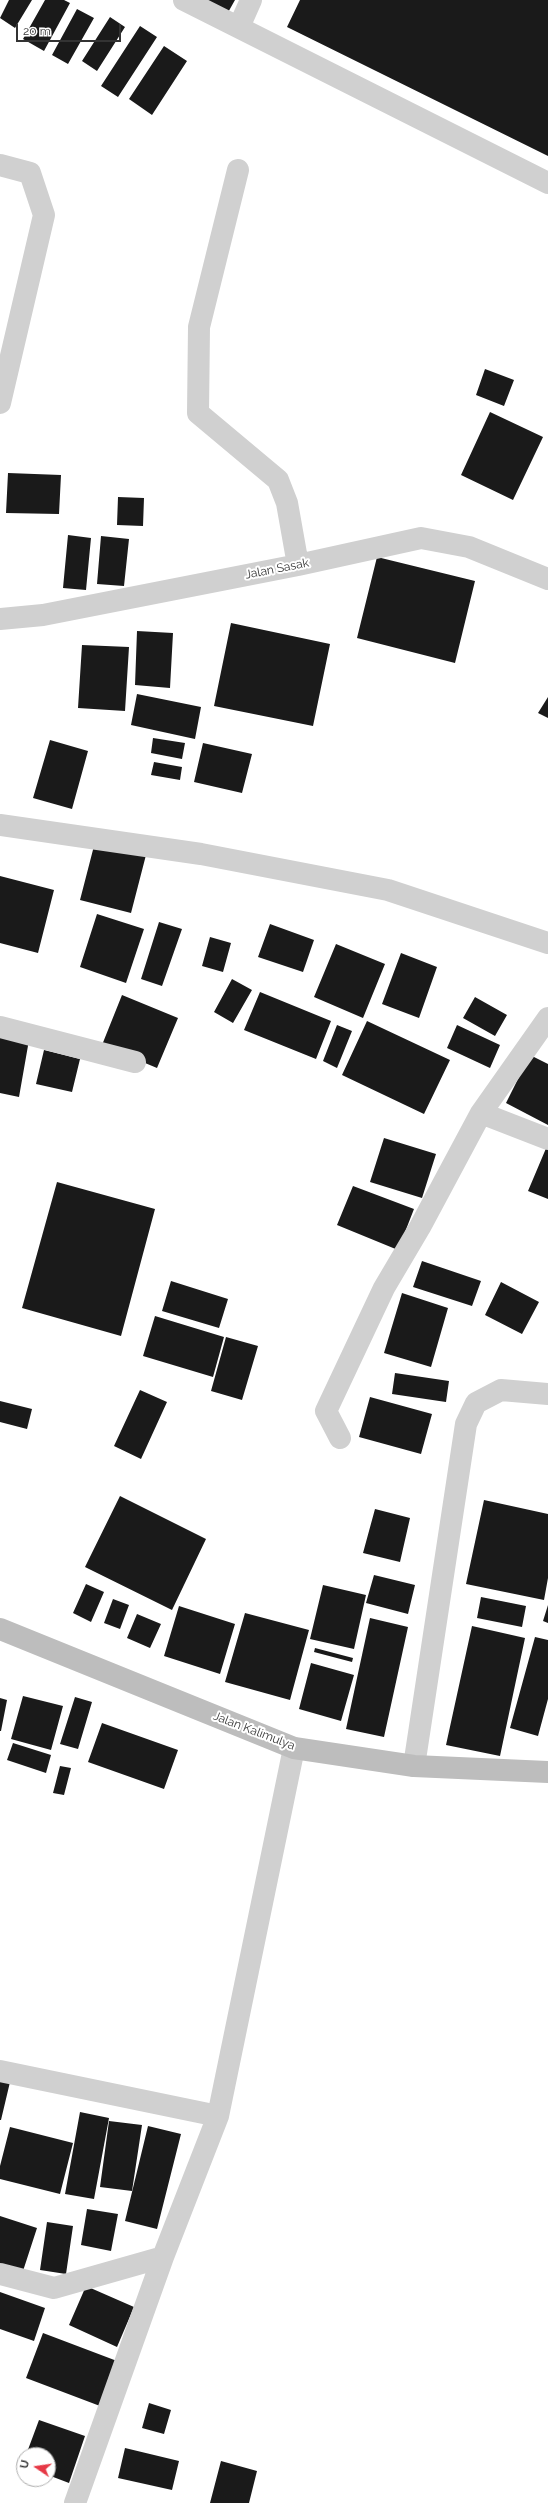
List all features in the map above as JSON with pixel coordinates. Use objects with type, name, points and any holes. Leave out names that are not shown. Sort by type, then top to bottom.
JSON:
[{"type":"street","points":[[184,0],[548,182]]},
{"type":"street","points":[[238,27],[251,0]]},
{"type":"street","points":[[0,165],[30,173],[44,215],[0,403]]},
{"type":"street","points":[[238,170],[200,327],[198,413],[278,480],[287,503],[298,565]]},
{"type":"street","name":"Jalan Sasak","points":[[0,619],[43,616],[298,565],[421,538],[469,547],[548,579]]},
{"type":"street","points":[[0,825],[201,854],[388,890],[548,943]]},
{"type":"street","points":[[340,1438],[326,1411],[384,1288],[420,1227],[481,1113],[548,1018]]},
{"type":"street","points":[[0,1027],[135,1062]]},
{"type":"street","points":[[481,1113],[548,1139]]},
{"type":"street","points":[[414,1766],[466,1424],[476,1403],[501,1390],[548,1394]]},
{"type":"street","name":"Jalan Kalimulya","points":[[0,1629],[294,1748],[414,1766],[548,1772]]},
{"type":"street","points":[[75,2503],[163,2257],[218,2116],[294,1748]]},
{"type":"street","points":[[0,2071],[218,2116]]},
{"type":"street","points":[[0,2274],[54,2288],[163,2257]]},
{"type":"building","points":[[9,0],[32,0],[15,28],[0,18]]},
{"type":"building","points":[[45,0],[64,0],[70,3],[44,51],[23,39]]},
{"type":"building","points":[[198,0],[235,0],[226,16]]},
{"type":"building","points":[[300,0],[548,0],[548,156],[287,27]]},
{"type":"building","points":[[77,9],[94,18],[68,64],[52,55]]},
{"type":"building","points":[[110,17],[125,27],[97,71],[82,61]]},
{"type":"building","points":[[140,26],[157,37],[118,97],[101,86]]},
{"type":"building","points":[[164,46],[187,61],[152,115],[129,99]]},
{"type":"building","points":[[485,369],[514,380],[504,406],[476,395]]},
{"type":"building","points":[[490,412],[543,437],[513,500],[461,475]]},
{"type":"building","points":[[8,473],[61,475],[59,514],[6,513]]},
{"type":"building","points":[[118,497],[144,498],[143,526],[117,525]]},
{"type":"building","points":[[68,535],[91,538],[86,590],[63,588]]},
{"type":"building","points":[[101,536],[129,539],[124,586],[97,584]]},
{"type":"building","points":[[377,557],[475,581],[455,663],[357,638]]},
{"type":"building","points":[[231,623],[330,644],[313,726],[214,706]]},
{"type":"building","points":[[137,631],[173,633],[170,688],[135,685]]},
{"type":"building","points":[[82,645],[129,647],[125,711],[78,708]]},
{"type":"building","points":[[137,694],[201,707],[195,739],[131,725]]},
{"type":"building","points":[[548,697],[548,718],[538,713]]},
{"type":"building","points":[[153,738],[185,743],[182,759],[151,753]]},
{"type":"building","points":[[50,740],[88,751],[72,809],[33,798]]},
{"type":"building","points":[[203,743],[252,754],[242,793],[194,782]]},
{"type":"building","points":[[154,762],[182,767],[180,780],[151,775]]},
{"type":"building","points":[[95,842],[146,855],[131,913],[80,900]]},
{"type":"building","points":[[0,876],[54,890],[38,953],[0,943]]},
{"type":"building","points":[[97,914],[144,929],[126,983],[80,967]]},
{"type":"building","points":[[159,922],[182,929],[162,986],[141,979]]},
{"type":"building","points":[[270,924],[314,940],[303,972],[258,957]]},
{"type":"building","points":[[210,937],[231,943],[223,972],[202,966]]},
{"type":"building","points":[[336,944],[385,964],[363,1018],[314,997]]},
{"type":"building","points":[[401,953],[437,967],[419,1018],[382,1004]]},
{"type":"building","points":[[232,979],[252,990],[233,1023],[214,1012]]},
{"type":"building","points":[[260,992],[331,1021],[316,1059],[244,1030]]},
{"type":"building","points":[[122,995],[178,1018],[157,1068],[102,1045]]},
{"type":"building","points":[[475,997],[507,1015],[495,1036],[463,1018]]},
{"type":"building","points":[[367,1021],[450,1060],[424,1114],[342,1075]]},
{"type":"building","points":[[337,1025],[352,1031],[337,1068],[323,1061]]},
{"type":"building","points":[[457,1025],[500,1045],[490,1068],[447,1048]]},
{"type":"building","points":[[0,1035],[29,1040],[19,1097],[0,1093]]},
{"type":"building","points":[[44,1050],[80,1059],[72,1092],[36,1084]]},
{"type":"building","points":[[530,1055],[548,1064],[548,1125],[506,1103]]},
{"type":"building","points":[[384,1138],[436,1154],[422,1198],[370,1182]]},
{"type":"building","points":[[547,1146],[548,1147],[548,1199],[528,1191]]},
{"type":"building","points":[[57,1182],[155,1209],[121,1336],[22,1308]]},
{"type":"building","points":[[353,1186],[414,1209],[398,1250],[337,1225]]},
{"type":"building","points":[[422,1261],[481,1281],[472,1306],[413,1287]]},
{"type":"building","points":[[171,1281],[228,1299],[219,1328],[162,1311]]},
{"type":"building","points":[[501,1282],[539,1302],[522,1334],[485,1315]]},
{"type":"building","points":[[402,1293],[448,1308],[431,1367],[384,1353]]},
{"type":"building","points":[[155,1316],[224,1337],[213,1377],[143,1356]]},
{"type":"building","points":[[226,1337],[258,1346],[242,1400],[211,1391]]},
{"type":"building","points":[[395,1373],[449,1381],[446,1402],[392,1394]]},
{"type":"building","points":[[140,1390],[167,1402],[141,1459],[114,1446]]},
{"type":"building","points":[[370,1397],[432,1414],[421,1454],[359,1437]]},
{"type":"building","points":[[0,1401],[32,1409],[27,1429],[0,1422]]},
{"type":"building","points":[[120,1496],[206,1539],[172,1610],[85,1567]]},
{"type":"building","points":[[484,1500],[548,1514],[548,1578],[544,1600],[466,1584]]},
{"type":"building","points":[[375,1509],[410,1518],[400,1562],[363,1553]]},
{"type":"building","points":[[374,1575],[415,1585],[408,1614],[366,1603]]},
{"type":"building","points":[[86,1584],[104,1592],[91,1622],[73,1613]]},
{"type":"building","points":[[323,1585],[366,1595],[354,1649],[310,1639]]},
{"type":"building","points":[[481,1597],[526,1606],[522,1627],[477,1618]]},
{"type":"building","points":[[113,1599],[129,1605],[120,1629],[104,1623]]},
{"type":"building","points":[[548,1605],[548,1623],[543,1621]]},
{"type":"building","points":[[179,1606],[235,1624],[220,1674],[164,1656]]},
{"type":"building","points":[[245,1613],[309,1630],[290,1700],[225,1682]]},
{"type":"building","points":[[137,1614],[161,1624],[150,1648],[127,1638]]},
{"type":"building","points":[[370,1618],[408,1627],[384,1737],[346,1729]]},
{"type":"building","points":[[472,1626],[525,1638],[500,1756],[446,1745]]},
{"type":"building","points":[[535,1637],[548,1640],[548,1699],[538,1736],[510,1728]]},
{"type":"building","points":[[315,1648],[353,1658],[352,1662],[314,1652]]},
{"type":"building","points":[[311,1663],[354,1675],[341,1721],[299,1709]]},
{"type":"building","points":[[23,1696],[63,1706],[51,1750],[11,1739]]},
{"type":"building","points":[[75,1697],[92,1702],[78,1749],[60,1744]]},
{"type":"building","points":[[0,1698],[7,1700],[1,1731],[0,1731]]},
{"type":"building","points":[[102,1723],[178,1750],[164,1789],[88,1762]]},
{"type":"building","points":[[13,1743],[51,1755],[46,1773],[7,1760]]},
{"type":"building","points":[[60,1766],[71,1768],[64,1795],[53,1793]]},
{"type":"building","points":[[0,2079],[10,2082],[1,2120],[0,2120]]},
{"type":"building","points":[[80,2112],[109,2118],[94,2199],[65,2194]]},
{"type":"building","points":[[109,2121],[142,2125],[132,2191],[100,2187]]},
{"type":"building","points":[[148,2126],[181,2134],[157,2229],[125,2221]]},
{"type":"building","points":[[10,2127],[73,2143],[60,2194],[0,2179],[0,2166]]},
{"type":"building","points":[[87,2209],[118,2214],[111,2251],[81,2245]]},
{"type":"building","points":[[0,2216],[37,2228],[23,2271],[0,2264]]},
{"type":"building","points":[[47,2222],[73,2226],[66,2274],[40,2270]]},
{"type":"building","points":[[86,2286],[134,2307],[117,2347],[69,2325]]},
{"type":"building","points":[[0,2292],[45,2308],[34,2341],[0,2329]]},
{"type":"building","points":[[43,2333],[117,2361],[100,2406],[26,2378]]},
{"type":"building","points":[[149,2403],[171,2410],[164,2434],[142,2428]]},
{"type":"building","points":[[39,2420],[85,2436],[69,2483],[56,2478],[56,2447],[29,2447]]},
{"type":"building","points":[[125,2448],[179,2461],[172,2490],[118,2478]]},
{"type":"building","points":[[221,2461],[257,2471],[249,2503],[210,2503]]}]
